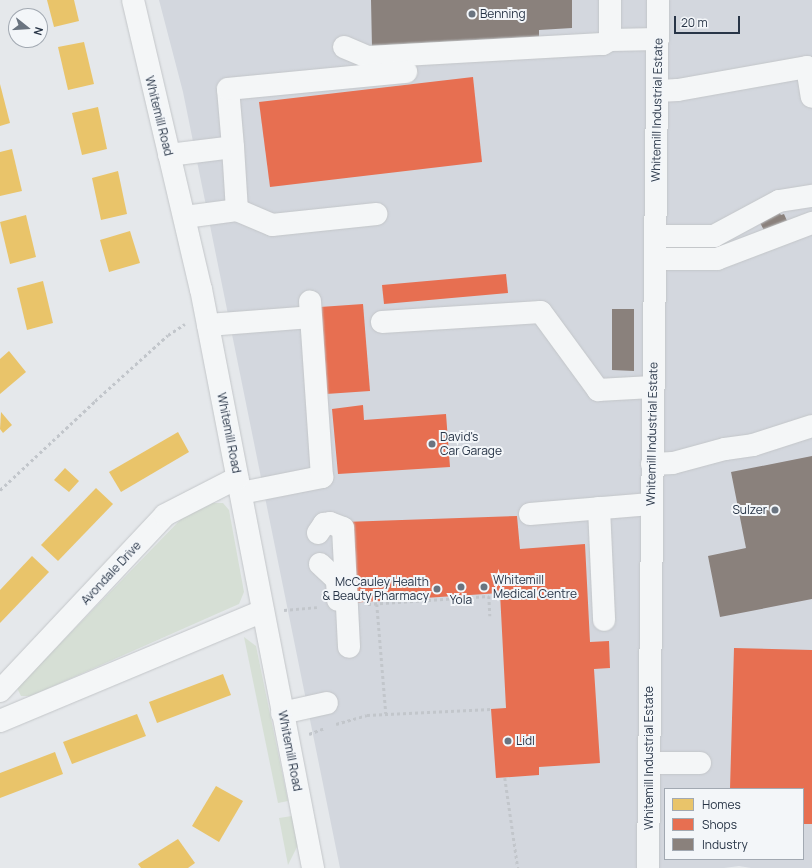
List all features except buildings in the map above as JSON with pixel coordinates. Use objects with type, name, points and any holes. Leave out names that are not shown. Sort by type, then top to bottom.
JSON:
[{"type":"street","name":"Whitemill Road","points":[[133,0],[185,217],[207,322],[288,741],[310,865]]},
{"type":"street","points":[[610,0],[610,40]]},
{"type":"street","name":"Whitemill Industrial Estate","points":[[648,868],[652,387],[656,236],[658,0]]},
{"type":"street","points":[[344,47],[368,57],[603,44],[610,40],[658,39]]},
{"type":"street","points":[[658,91],[678,90],[809,63],[812,97]]},
{"type":"street","points":[[238,210],[228,89],[406,72]]},
{"type":"street","points":[[169,155],[233,147]]},
{"type":"street","points":[[656,236],[714,236],[779,200],[812,196]]},
{"type":"street","points":[[185,217],[238,210],[272,225],[376,214]]},
{"type":"street","points":[[655,259],[717,259],[812,223]]},
{"type":"street","name":"Avondale Drive","points":[[0,691],[165,515],[239,486],[322,477],[311,309],[207,322]]},
{"type":"street","points":[[382,322],[541,312],[598,390],[652,387]]},
{"type":"street","points":[[652,464],[673,463],[725,449],[753,445],[812,426]]},
{"type":"street","points":[[530,514],[651,504]]},
{"type":"street","points":[[599,508],[604,620]]},
{"type":"street","points":[[318,533],[324,524],[330,523],[342,528],[342,606],[345,648]]},
{"type":"street","points":[[320,564],[337,580],[342,606]]},
{"type":"street","points":[[0,721],[263,611]]},
{"type":"street","points":[[282,713],[327,702]]},
{"type":"street","points":[[649,763],[700,763]]},
{"type":"path","points":[[0,490],[168,335],[188,323],[207,322]]},
{"type":"path","points":[[263,611],[489,596],[490,616]]},
{"type":"path","points":[[378,604],[386,714]]},
{"type":"path","points":[[288,741],[367,715],[492,709]]},
{"type":"path","points":[[505,778],[518,868]]},
{"type":"shaded area","points":[[159,0],[812,0],[812,868],[751,868],[739,866],[724,868],[340,868],[183,92]]},
{"type":"shaded area","points":[[206,503],[223,503],[229,510],[244,592],[239,604],[31,696],[21,696],[17,688],[184,516]]},
{"type":"shaded area","points":[[244,637],[256,646],[288,801],[278,803]]},
{"type":"shaded area","points":[[292,816],[298,845],[288,865],[279,818]]},
{"type":"place","name":"Benning","points":[[472,14]]},
{"type":"place","name":"David's Car Garage","points":[[432,444]]},
{"type":"place","name":"Sulzer","points":[[775,510]]},
{"type":"place","name":"Yola","points":[[461,587]]},
{"type":"place","name":"Whitemill Medical Centre","points":[[484,587]]},
{"type":"place","name":"McCauley Health & Beauty Pharmacy","points":[[437,589]]},
{"type":"place","name":"Lidl","points":[[508,741]]}]
